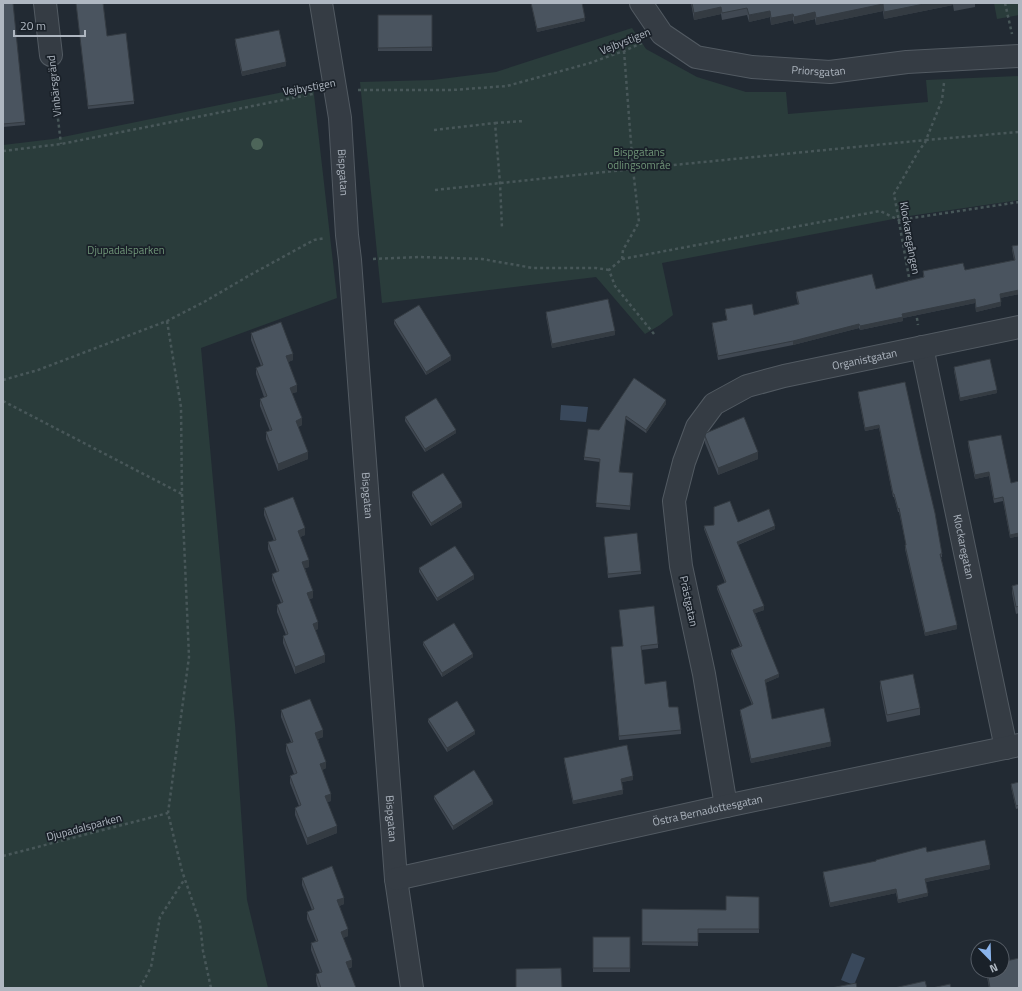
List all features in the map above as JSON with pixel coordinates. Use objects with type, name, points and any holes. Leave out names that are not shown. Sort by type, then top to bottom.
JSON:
[{"type":"street","name":"Vinbärsgränd","points":[[45,3],[51,55]]},
{"type":"street","name":"Bispgatan","points":[[321,3],[340,118],[347,235],[396,879],[412,988]]},
{"type":"street","name":"Priorsgatan","points":[[641,3],[662,34],[696,57],[752,67],[830,72],[907,62],[1018,56]]},
{"type":"street","name":"Organistgatan","points":[[714,404],[747,386],[784,376],[1019,326]]},
{"type":"street","name":"Klockaregatan","points":[[922,347],[1012,746]]},
{"type":"street","name":"Prästgatan","points":[[714,404],[697,427],[684,462],[674,501],[681,566],[704,674],[726,806]]},
{"type":"street","name":"Östra Bernadottesgatan","points":[[396,879],[726,806],[1012,746]]},
{"type":"path","points":[[1006,3],[1018,56]]},
{"type":"path","name":"Vejbystigen","points":[[3,151],[61,144],[336,90],[452,90],[507,86],[590,64],[662,34]]},
{"type":"path","points":[[622,259],[623,250],[639,222],[633,169],[624,51]]},
{"type":"path","name":"Vinbärsgränd","points":[[51,55],[61,144]]},
{"type":"path","name":"Klockaregången","points":[[911,287],[894,194],[926,140],[942,100],[946,61]]},
{"type":"path","points":[[434,130],[524,121]]},
{"type":"path","points":[[495,123],[502,228]]},
{"type":"path","points":[[435,190],[633,169],[1019,132]]},
{"type":"path","points":[[350,260],[418,257],[482,259],[533,268],[596,268],[609,270],[622,259],[880,211],[899,220],[1019,202]]},
{"type":"path","points":[[3,380],[38,370],[167,322],[314,240],[347,235]]},
{"type":"path","points":[[609,270],[615,286],[654,334]]},
{"type":"path","points":[[915,309],[922,347]]},
{"type":"path","points":[[167,322],[181,407],[182,494],[189,658],[168,813],[184,880],[200,923],[203,951],[211,988]]},
{"type":"path","points":[[3,401],[182,494]]},
{"type":"path","name":"Djupadalsparken","points":[[3,856],[168,813]]},
{"type":"path","points":[[140,988],[151,967],[160,917],[184,880]]},
{"type":"green space","points":[[994,3],[1019,3],[1019,15],[997,19]]},
{"type":"green space","name":"Bispgatans odlingsområe","points":[[632,28],[646,49],[697,77],[746,92],[786,92],[788,114],[928,102],[926,80],[1019,76],[1019,200],[909,216],[662,263],[673,315],[645,334],[596,277],[382,303],[360,82],[433,80],[496,72]]},
{"type":"green space","name":"Djupadalsparken","points":[[313,86],[337,298],[201,348],[235,724],[247,900],[268,988],[3,988],[3,145],[53,139]]},
{"type":"water","points":[[561,405],[588,407],[586,422],[560,420]]},
{"type":"water","points":[[852,953],[865,958],[854,985],[841,980]]},
{"type":"building","points":[[3,3],[13,3],[25,122],[3,124]]},
{"type":"building","points":[[76,3],[103,3],[107,36],[126,33],[134,101],[88,106]]},
{"type":"building","points":[[531,3],[582,3],[585,18],[537,29]]},
{"type":"building","points":[[692,3],[929,3],[884,12],[883,4],[816,18],[815,12],[794,17],[793,14],[771,18],[770,11],[749,15],[747,8],[722,13],[721,7],[694,13]]},
{"type":"building","points":[[378,15],[432,15],[432,47],[378,48]]},
{"type":"building","points":[[279,30],[286,62],[242,72],[235,39]]},
{"type":"building","points":[[1019,245],[1019,290],[1000,294],[1001,302],[976,308],[975,299],[902,314],[903,317],[860,326],[859,324],[793,341],[718,356],[712,323],[727,320],[725,309],[752,304],[754,315],[799,304],[796,292],[872,274],[876,289],[924,277],[923,271],[963,263],[965,270],[1015,260],[1012,246]]},
{"type":"building","points":[[608,299],[615,331],[552,344],[546,312]]},
{"type":"building","points":[[419,305],[451,356],[426,372],[394,320]]},
{"type":"building","points":[[281,322],[293,354],[286,356],[297,385],[290,388],[302,418],[296,421],[308,452],[278,464],[266,432],[272,430],[260,399],[267,396],[256,368],[263,365],[251,333]]},
{"type":"building","points":[[990,359],[997,390],[960,398],[954,367]]},
{"type":"building","points":[[634,378],[666,400],[646,430],[626,416],[619,472],[633,473],[630,506],[596,503],[600,459],[584,457],[588,429],[599,430]]},
{"type":"building","points":[[905,382],[935,513],[942,554],[940,554],[957,625],[925,633],[905,545],[899,508],[898,509],[893,494],[879,425],[865,428],[858,392]]},
{"type":"building","points":[[436,398],[456,430],[425,449],[405,417]]},
{"type":"building","points":[[744,417],[758,452],[718,468],[705,436],[706,433]]},
{"type":"building","points":[[1001,435],[1011,483],[1019,481],[1019,533],[1010,535],[1003,497],[994,499],[989,472],[975,475],[968,441]]},
{"type":"building","points":[[443,473],[462,503],[431,523],[412,492]]},
{"type":"building","points":[[293,497],[305,528],[298,531],[309,560],[302,562],[313,591],[307,593],[318,622],[313,624],[325,655],[295,667],[283,636],[288,634],[277,605],[283,602],[272,574],[279,571],[268,542],[276,540],[264,508]]},
{"type":"building","points":[[730,501],[738,522],[769,509],[775,526],[737,542],[764,606],[753,610],[779,674],[765,680],[772,719],[824,708],[831,742],[751,759],[740,710],[753,704],[731,650],[742,646],[717,586],[726,582],[704,526],[714,525],[714,507]]},
{"type":"building","points":[[637,533],[641,571],[608,574],[604,537]]},
{"type":"building","points":[[455,546],[474,575],[437,598],[419,568]]},
{"type":"building","points":[[1019,584],[1019,606],[1016,607],[1012,586]]},
{"type":"building","points":[[654,606],[658,644],[641,646],[645,684],[666,681],[669,707],[678,707],[681,730],[619,736],[611,647],[623,646],[619,610]]},
{"type":"building","points":[[454,623],[473,654],[442,673],[423,642]]},
{"type":"building","points":[[913,674],[920,708],[887,715],[880,681]]},
{"type":"building","points":[[310,699],[323,730],[315,733],[326,762],[320,764],[331,794],[325,796],[337,826],[307,838],[295,808],[301,805],[290,776],[297,773],[286,744],[293,742],[281,710]]},
{"type":"building","points":[[457,701],[475,731],[447,748],[428,719]]},
{"type":"building","points":[[627,745],[633,776],[621,779],[623,790],[573,801],[564,758]]},
{"type":"building","points":[[474,770],[493,801],[453,826],[434,796]]},
{"type":"building","points":[[1019,782],[1019,805],[1016,806],[1011,784]]},
{"type":"building","points":[[985,840],[990,865],[925,879],[928,893],[898,900],[896,889],[830,903],[823,872],[876,861],[926,847],[927,852]]},
{"type":"building","points":[[332,866],[344,898],[337,900],[348,929],[341,932],[352,960],[346,962],[356,988],[321,988],[316,974],[322,972],[311,943],[318,941],[307,912],[314,909],[302,878]]},
{"type":"building","points":[[726,896],[759,897],[759,929],[698,929],[698,942],[642,942],[642,909],[726,910]]},
{"type":"building","points":[[593,937],[630,937],[630,968],[593,968]]},
{"type":"building","points":[[1019,958],[1019,988],[990,988],[988,979],[1010,979],[1010,960]]},
{"type":"building","points":[[561,968],[562,988],[516,988],[516,969]]},
{"type":"building","points":[[925,981],[927,988],[894,988]]},
{"type":"building","points":[[856,983],[857,988],[831,988]]},
{"type":"building","points":[[950,984],[951,988],[932,988]]}]
